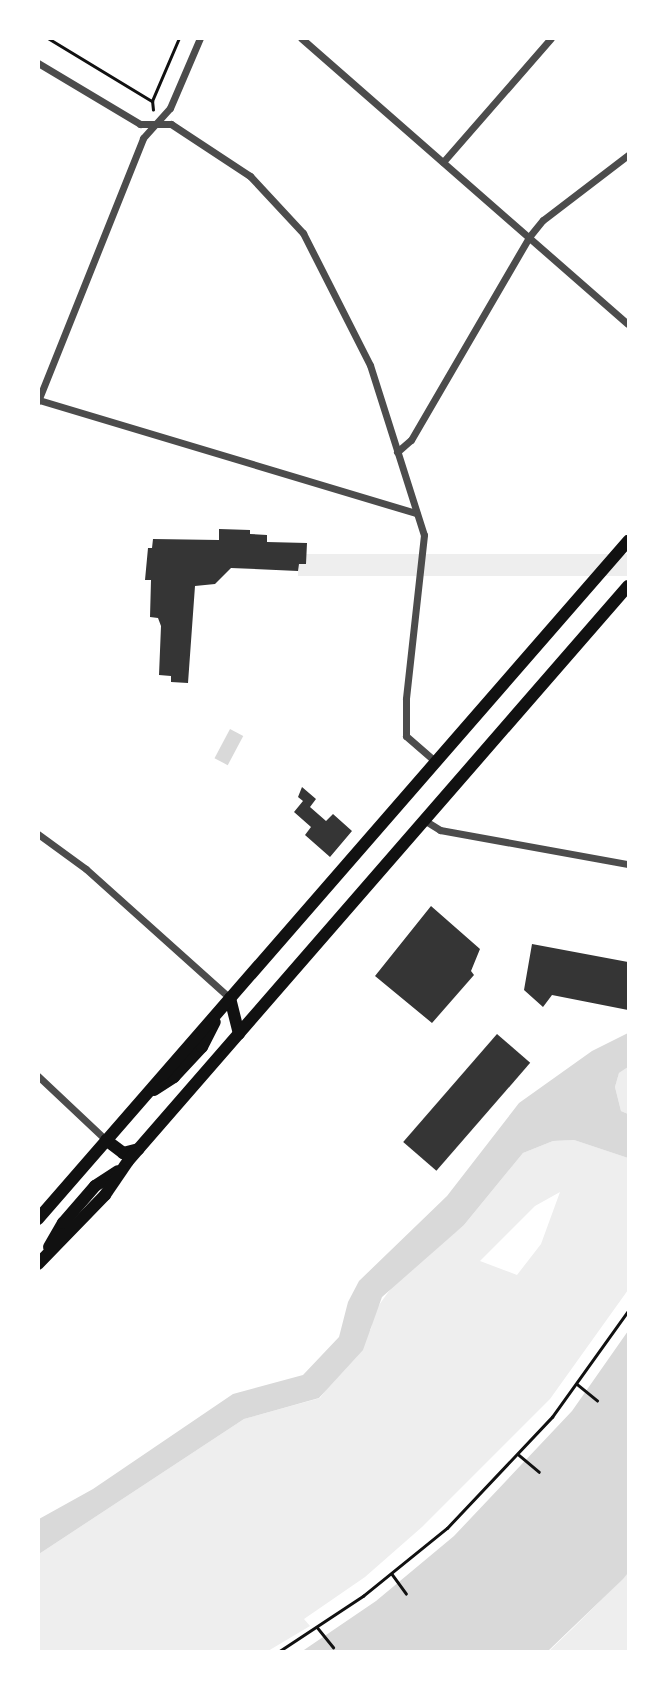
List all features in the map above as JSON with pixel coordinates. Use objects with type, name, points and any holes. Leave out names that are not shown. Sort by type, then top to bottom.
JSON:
[{"type":"main road","points":[[38,1219],[628,541]]},
{"type":"main road","points":[[41,1261],[63,1223],[95,1186],[124,1167],[628,586]]},
{"type":"main road","points":[[228,1000],[239,1034]]},
{"type":"main road","points":[[106,1140],[123,1153],[139,1149]]},
{"type":"street","points":[[200,38],[170,108],[143,138],[39,400],[416,513]]},
{"type":"street","points":[[301,38],[628,324]]},
{"type":"street","points":[[443,162],[551,38]]},
{"type":"street","points":[[38,63],[140,124],[171,124],[250,176],[303,233],[370,365],[424,535],[406,699],[406,736],[436,762]]},
{"type":"street","points":[[397,452],[411,440],[529,237],[543,220],[628,155]]},
{"type":"street","points":[[425,820],[440,830],[628,864]]},
{"type":"street","points":[[38,834],[86,869],[228,1000]]},
{"type":"street","points":[[38,1076],[106,1140]]},
{"type":"path","points":[[48,38],[152,101],[180,38]]},
{"type":"path","points":[[278,1651],[392,1574],[447,1528],[519,1455],[577,1384],[628,1311]]},
{"type":"path","points":[[577,1384],[597,1400]]},
{"type":"path","points":[[519,1455],[539,1472]]},
{"type":"path","points":[[392,1574],[407,1593]]},
{"type":"path","points":[[317,1626],[332,1647]]},
{"type":"shaded area","points":[[298,554],[628,554],[628,576],[298,576]]},
{"type":"shaded area","points":[[230,729],[243,736],[228,765],[215,758]]},
{"type":"shaded area","points":[[628,1033],[628,1067],[619,1073],[615,1087],[621,1111],[628,1114],[628,1158],[574,1140],[553,1141],[523,1153],[464,1225],[382,1297],[363,1350],[319,1398],[244,1419],[39,1554],[39,1519],[93,1489],[233,1394],[303,1375],[339,1337],[348,1302],[359,1281],[447,1196],[519,1103],[592,1051]]},
{"type":"shaded area","points":[[628,1067],[628,1114],[621,1111],[615,1087],[619,1073]]},
{"type":"shaded area","points":[[574,1140],[628,1158],[628,1290],[550,1399],[422,1527],[365,1577],[304,1619],[310,1626],[268,1651],[39,1652],[39,1554],[244,1419],[320,1398],[371,1329],[374,1312],[397,1280],[464,1225],[523,1153],[553,1141]],"holes":[[[560,1192],[541,1244],[517,1275],[480,1261],[535,1206]]]},
{"type":"shaded area","points":[[628,1331],[628,1573],[623,1579],[548,1651],[301,1652],[376,1601],[454,1536],[572,1411]]},
{"type":"shaded area","points":[[628,1573],[628,1651],[548,1652],[572,1629]]},
{"type":"building","points":[[219,529],[250,530],[250,534],[267,535],[267,542],[307,543],[306,564],[299,564],[298,571],[231,568],[215,584],[195,586],[188,683],[171,682],[171,676],[159,675],[161,626],[158,618],[150,617],[151,580],[145,580],[148,548],[152,548],[153,539],[219,540]]},
{"type":"building","points":[[302,787],[316,799],[310,807],[326,821],[333,814],[352,831],[330,857],[305,835],[311,827],[294,812],[303,801],[298,797]]},
{"type":"building","points":[[431,906],[480,949],[471,971],[474,975],[432,1023],[375,976]]},
{"type":"building","points":[[532,944],[628,962],[628,1010],[552,995],[543,1007],[524,990]]},
{"type":"building","points":[[497,1034],[530,1063],[436,1171],[403,1142]]}]
